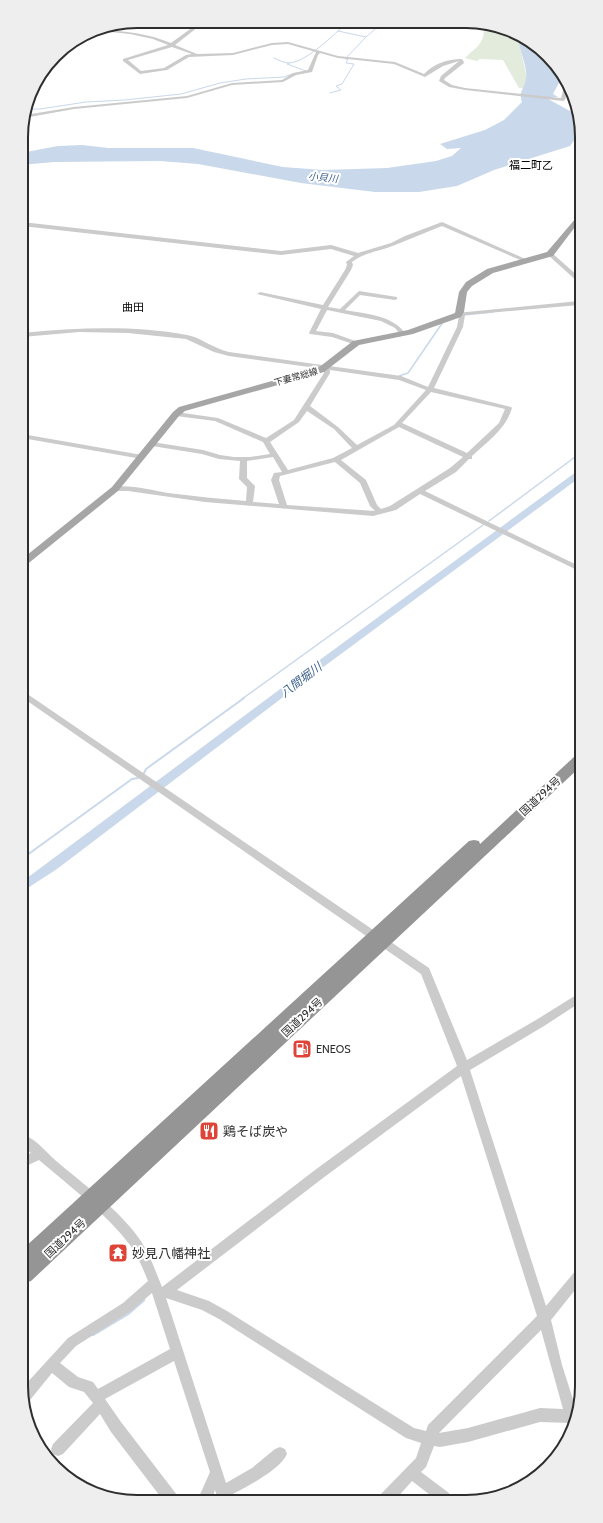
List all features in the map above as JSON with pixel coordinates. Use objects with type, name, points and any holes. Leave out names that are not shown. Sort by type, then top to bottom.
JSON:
[{"type":"highway","name":"国道294号","points":[[28,1271],[96,1202],[380,938],[575,753]]},
{"type":"highway","name":"国道294号","points":[[380,938],[575,763]]},
{"type":"highway","name":"国道294号","points":[[28,1257],[96,1202]]},
{"type":"main road","points":[[461,314],[463,292],[469,284],[490,271],[550,254],[575,223]]},
{"type":"main road","name":"下妻常総線","points":[[28,559],[115,489],[176,414],[182,409],[327,368],[348,348],[356,343],[402,333],[461,314]]},
{"type":"street","points":[[195,28],[172,45],[125,60],[140,73],[165,69],[188,56],[240,53],[278,43],[296,45],[342,58],[395,63],[425,76],[431,70],[455,60],[461,60],[462,62],[441,78],[443,83],[465,89],[552,99],[564,99],[565,93]]},
{"type":"street","points":[[111,32],[150,37],[197,55]]},
{"type":"street","points":[[31,115],[74,108],[187,97],[241,82],[283,81],[295,74],[310,71],[316,54],[319,52]]},
{"type":"street","points":[[356,343],[333,335],[312,333],[348,270],[349,262],[358,255],[393,244],[442,224],[527,261]]},
{"type":"street","points":[[28,225],[281,253],[331,247],[358,255]]},
{"type":"street","points":[[550,254],[575,277]]},
{"type":"street","points":[[340,312],[359,293],[395,298]]},
{"type":"street","points":[[260,294],[325,309],[383,320],[397,327],[402,333]]},
{"type":"street","points":[[283,505],[275,480],[277,475],[336,460],[398,424],[415,407],[430,389],[460,327],[461,314],[575,303]]},
{"type":"street","points":[[28,335],[104,330],[187,338],[216,351],[229,354],[401,378],[421,387],[509,408],[506,418],[502,424],[453,470],[393,508],[373,514],[283,505],[205,500],[128,489],[115,489]]},
{"type":"street","points":[[266,441],[297,421],[327,372],[327,368]]},
{"type":"street","points":[[306,407],[336,428],[357,449]]},
{"type":"street","points":[[176,414],[216,419],[266,441],[286,472]]},
{"type":"street","points":[[398,424],[469,456]]},
{"type":"street","points":[[28,437],[142,457]]},
{"type":"street","points":[[152,444],[203,452],[220,457],[244,459],[274,455]]},
{"type":"street","points":[[244,459],[244,479],[252,486],[249,503]]},
{"type":"street","points":[[336,460],[363,482],[374,506],[380,512]]},
{"type":"street","points":[[420,491],[575,567]]},
{"type":"street","points":[[28,697],[380,938],[425,971],[463,1068],[544,1318],[556,1365],[571,1413]]},
{"type":"street","points":[[28,1389],[72,1342],[127,1308],[160,1290],[463,1068],[540,1023],[575,1000]]},
{"type":"street","points":[[28,1143],[115,1219],[134,1241],[145,1259],[160,1290],[177,1352],[224,1495]]},
{"type":"street","points":[[28,1160],[41,1154]]},
{"type":"street","points":[[390,1495],[422,1462],[433,1430],[575,1285]]},
{"type":"street","points":[[160,1290],[205,1305],[224,1315],[411,1433],[429,1439],[440,1440],[468,1435],[540,1416],[570,1419]]},
{"type":"street","points":[[58,1449],[99,1400],[177,1352]]},
{"type":"street","points":[[51,1364],[74,1382],[88,1387],[168,1495]]},
{"type":"street","points":[[225,1495],[280,1454]]},
{"type":"street","points":[[207,1495],[216,1473]]},
{"type":"street","points":[[412,1473],[440,1495]]},
{"type":"green space","points":[[484,30],[501,34],[519,42],[527,78],[523,88],[519,88],[503,60],[480,59],[477,61],[465,58],[480,44],[484,35]]},
{"type":"water","name":"小貝川","points":[[519,42],[538,55],[557,77],[559,82],[553,94],[558,97],[550,97],[548,99],[572,113],[575,139],[570,146],[494,170],[457,186],[419,192],[375,192],[301,183],[198,164],[160,161],[54,162],[28,164],[28,152],[58,146],[82,145],[108,148],[193,148],[283,167],[323,170],[387,168],[436,161],[452,156],[461,148],[447,149],[440,144],[485,130],[504,120],[522,102],[521,92],[526,74]]},
{"type":"waterway","points":[[289,63],[304,58],[312,53],[341,28]]},
{"type":"waterway","points":[[366,37],[376,28]]},
{"type":"waterway","points":[[338,31],[366,37]]},
{"type":"waterway","points":[[330,93],[341,90],[336,86],[342,84],[354,64],[346,63],[348,59],[345,59],[366,37]]},
{"type":"waterway","points":[[274,58],[289,63]]},
{"type":"waterway","points":[[289,63],[287,64],[306,71]]},
{"type":"waterway","points":[[32,109],[86,102],[125,100],[181,94],[220,83],[246,79],[284,77],[292,74]]},
{"type":"waterway","points":[[464,315],[493,312]]},
{"type":"waterway","points":[[399,376],[408,373],[443,322]]},
{"type":"waterway","points":[[489,521],[575,457]]},
{"type":"waterway","name":"八間堀川","points":[[28,884],[295,683],[575,477]]},
{"type":"waterway","points":[[242,699],[483,525]]},
{"type":"waterway","points":[[144,773],[146,769],[244,698]]},
{"type":"waterway","points":[[28,854],[132,779],[138,778]]},
{"type":"waterway","points":[[93,1335],[128,1314],[144,1300]]},
{"type":"place","name":"ENEOS","points":[[302,1049]]},
{"type":"place","name":"鶏そば炭や","points":[[209,1131]]},
{"type":"place","name":"妙見八幡神社","points":[[118,1253]]},
{"type":"district","name":"福二町乙","points":[[531,165]]},
{"type":"district","name":"曲田","points":[[133,307]]}]
